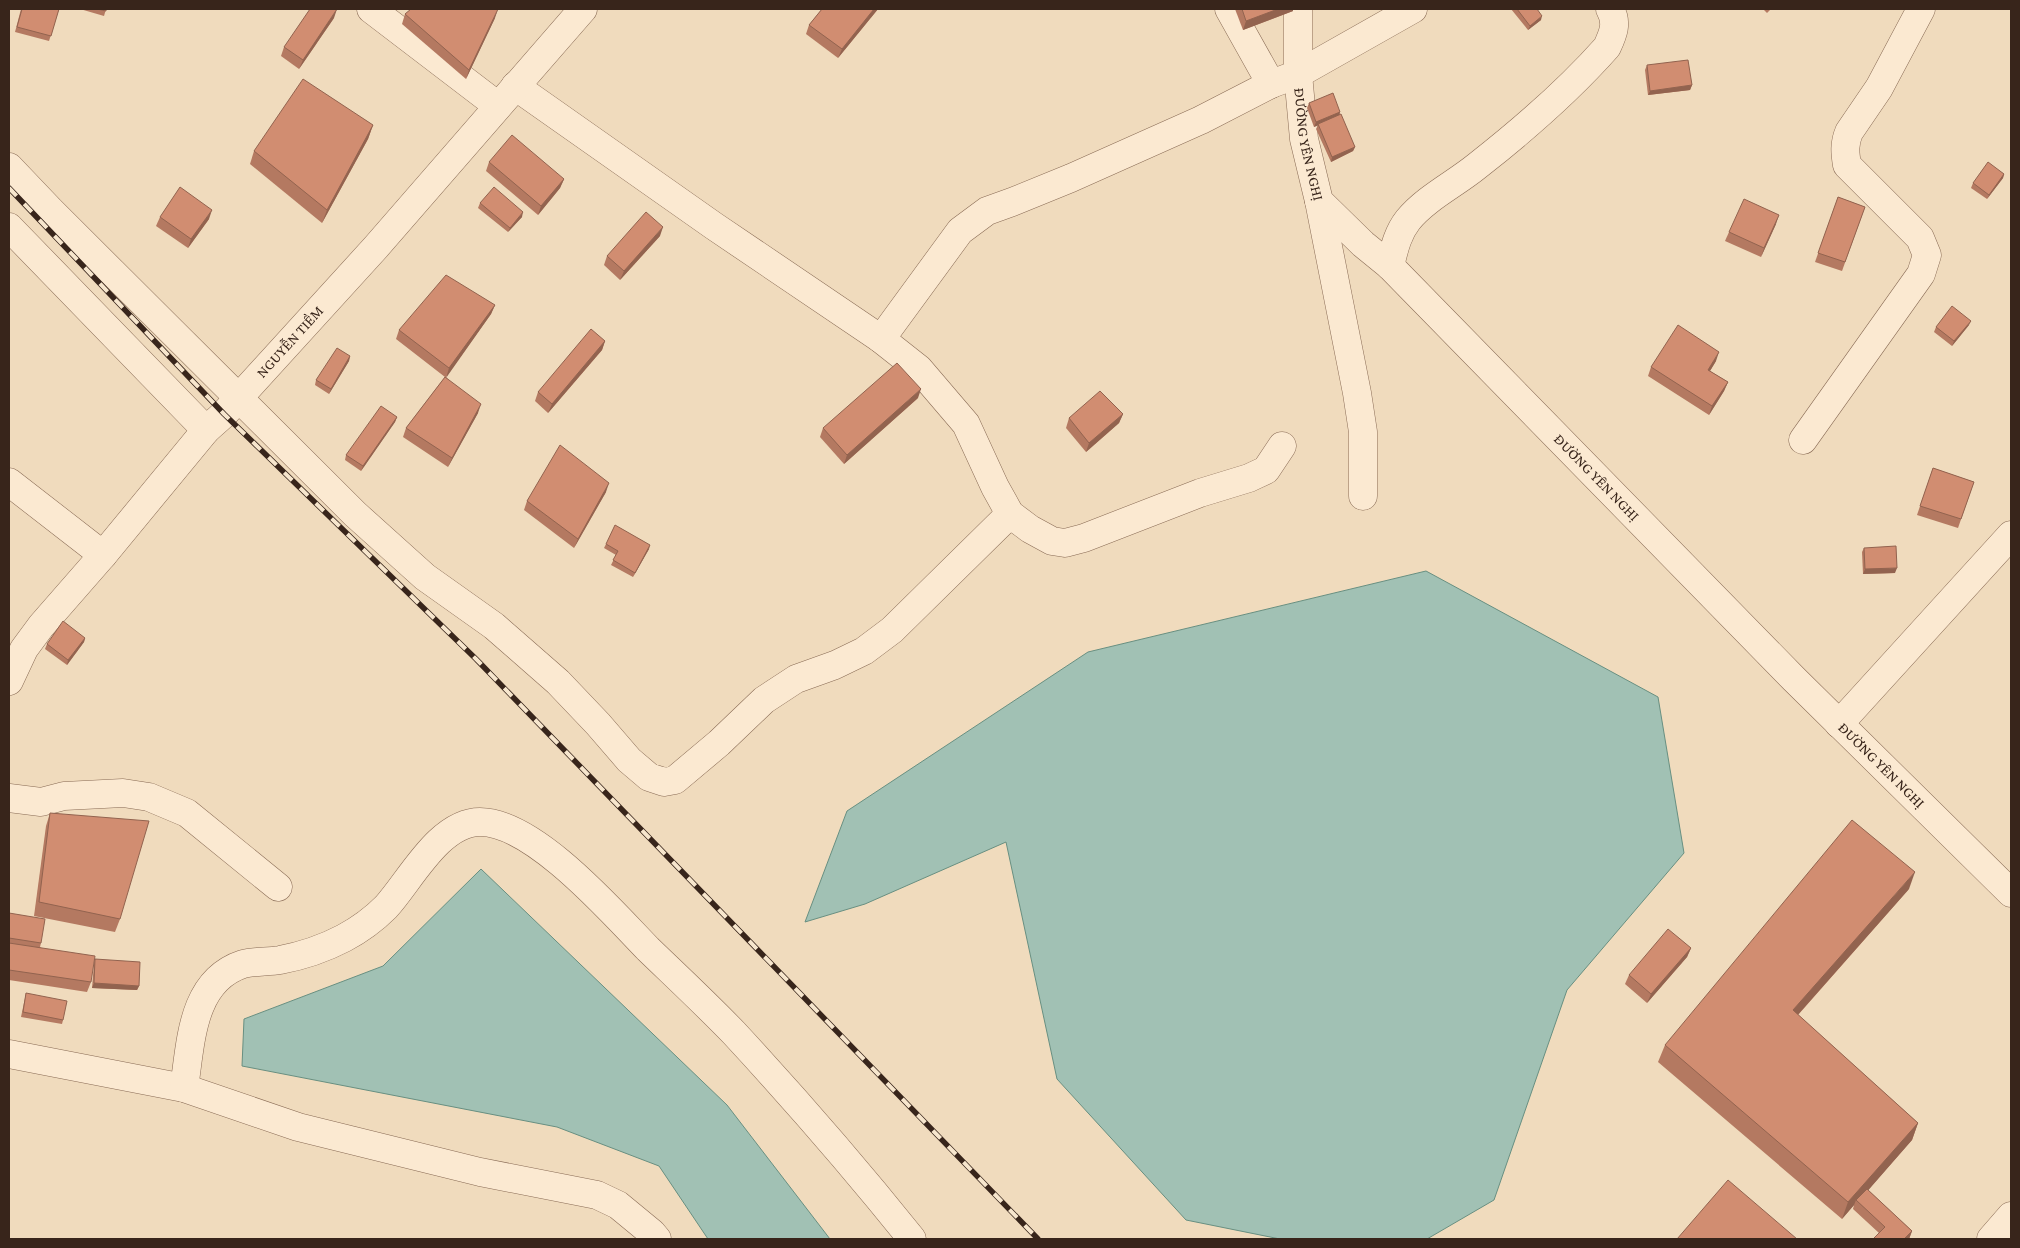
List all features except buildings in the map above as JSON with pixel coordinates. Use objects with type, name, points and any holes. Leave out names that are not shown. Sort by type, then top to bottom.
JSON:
[{"type":"street","points":[[371,9],[706,220],[881,339],[919,369],[966,424],[1010,514],[1030,529],[1052,541],[1065,543],[1200,493],[1249,478],[1266,470],[1282,446]]},
{"type":"street","name":"NGUYỄN TIỀM","points":[[9,681],[24,649],[41,626],[103,555],[206,430],[238,398],[376,247],[583,9]]},
{"type":"street","points":[[1229,9],[1271,84]]},
{"type":"street","name":"ĐƯỜNG YÊN NGHỊ","points":[[1298,9],[1298,74],[1304,139],[1319,201],[1363,244],[1390,266],[1840,724],[2011,893]]},
{"type":"street","points":[[881,339],[960,231],[987,211],[1071,178],[1201,120],[1271,84],[1298,74],[1413,9]]},
{"type":"street","points":[[1390,266],[1398,238],[1408,221],[1422,206],[1462,179],[1519,133],[1607,47],[1615,29],[1614,15],[1610,9]]},
{"type":"street","points":[[1803,440],[1921,274],[1926,255],[1920,238],[1857,177],[1847,165],[1844,152],[1849,132],[1879,88],[1921,9]]},
{"type":"street","points":[[9,167],[355,514],[425,577],[494,626],[558,682],[629,760],[649,776],[664,782],[675,780],[719,743],[764,700],[796,679],[835,665],[864,651],[892,630],[1010,514]]},
{"type":"street","points":[[1319,201],[1348,352],[1358,393],[1363,432],[1363,496]]},
{"type":"street","points":[[9,227],[206,430]]},
{"type":"street","points":[[9,482],[103,555]]},
{"type":"street","points":[[1840,724],[2011,534]]},
{"type":"street","points":[[9,798],[41,802],[64,796],[124,793],[149,797],[187,813],[278,887]]},
{"type":"street","points":[[184,1088],[197,1010],[205,994],[225,974],[244,964],[282,959],[311,952],[343,939],[374,917],[387,905],[431,849],[444,838],[463,826],[480,822],[504,826],[527,838],[570,872],[732,1032],[870,1187],[912,1239]]},
{"type":"street","points":[[9,1054],[184,1088],[298,1127],[480,1172],[597,1195],[618,1205],[657,1239]]},
{"type":"street","points":[[1991,1239],[2011,1216]]},
{"type":"shaded area","points":[[1426,571],[1658,697],[1684,853],[1567,990],[1494,1200],[1427,1239],[1280,1239],[1186,1220],[1057,1079],[1006,842],[865,904],[805,922],[847,811],[1088,652]]},
{"type":"shaded area","points":[[481,869],[727,1105],[830,1239],[708,1239],[659,1166],[557,1127],[242,1066],[244,1019],[383,966]]},
{"type":"railway","points":[[9,188],[224,414],[476,659],[1038,1239]]}]
